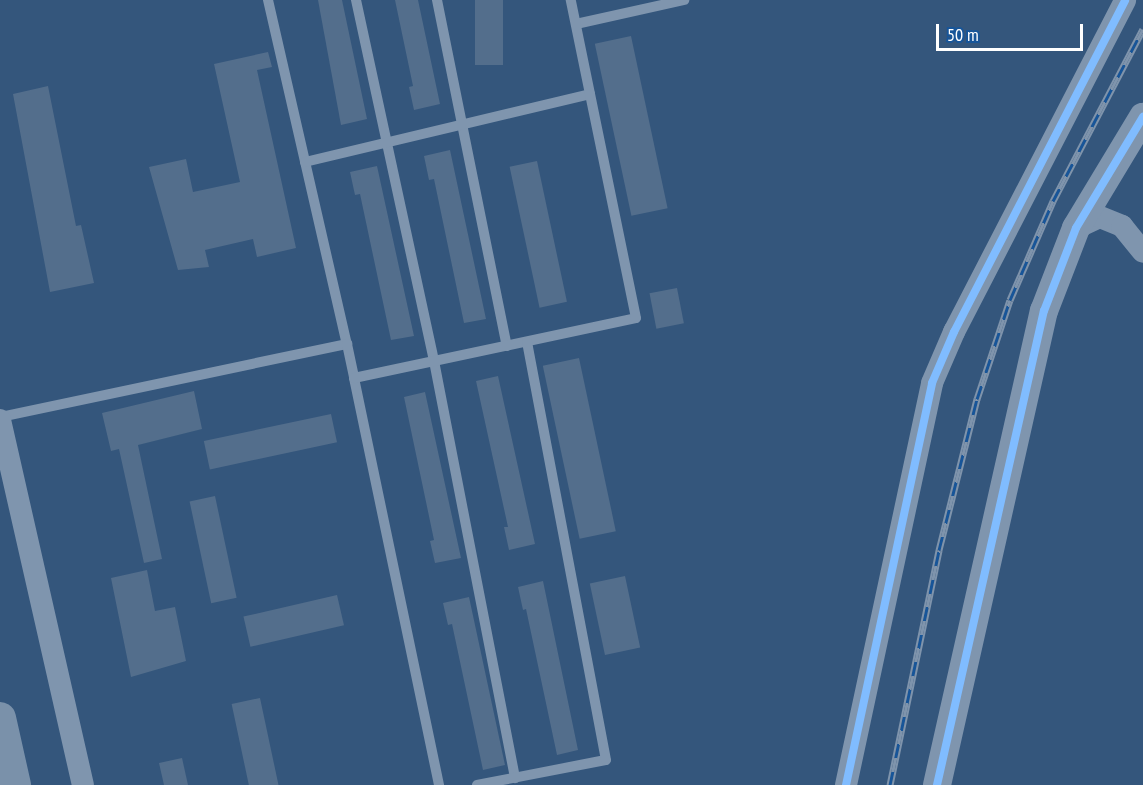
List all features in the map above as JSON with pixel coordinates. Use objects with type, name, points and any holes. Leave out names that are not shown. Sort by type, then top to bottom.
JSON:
[{"type":"main road","points":[[0,718],[15,785]]},
{"type":"street","points":[[846,785],[932,383],[954,332],[1125,0]]},
{"type":"street","points":[[937,785],[1044,311],[1076,228],[1143,117]]},
{"type":"street","points":[[1076,228],[1100,218],[1122,226],[1143,252]]},
{"type":"street","points":[[0,418],[83,785]]},
{"type":"lane","points":[[268,0],[347,344],[439,785]]},
{"type":"lane","points":[[356,0],[434,361],[515,778]]},
{"type":"lane","points":[[437,0],[507,346]]},
{"type":"lane","points":[[354,378],[636,318],[571,0]]},
{"type":"lane","points":[[576,24],[684,0]]},
{"type":"lane","points":[[305,162],[590,94]]},
{"type":"lane","points":[[477,785],[606,760],[527,342]]},
{"type":"lane","points":[[0,418],[347,344]]},
{"type":"building","points":[[318,0],[342,0],[367,119],[341,125]]},
{"type":"building","points":[[395,0],[418,0],[440,104],[414,110],[409,87],[413,86]]},
{"type":"building","points":[[475,0],[503,0],[503,65],[475,65]]},
{"type":"building","points":[[631,36],[668,208],[631,216],[595,44]]},
{"type":"building","points":[[268,52],[272,67],[257,70],[296,248],[257,257],[253,239],[205,250],[209,267],[178,270],[149,167],[186,159],[193,192],[240,182],[214,64]]},
{"type":"building","points":[[48,86],[76,226],[81,225],[94,283],[50,292],[13,94]]},
{"type":"building","points":[[450,150],[486,319],[464,323],[434,179],[429,180],[424,156]]},
{"type":"building","points":[[537,161],[567,302],[540,308],[510,167]]},
{"type":"building","points":[[377,166],[414,336],[391,340],[360,194],[355,195],[350,172]]},
{"type":"building","points":[[677,288],[684,323],[656,329],[650,293]]},
{"type":"building","points":[[579,358],[616,531],[580,539],[543,366]]},
{"type":"building","points":[[498,376],[535,544],[509,550],[504,527],[508,527],[476,381]]},
{"type":"building","points":[[194,391],[202,429],[138,445],[162,559],[144,563],[119,449],[111,451],[102,413]]},
{"type":"building","points":[[425,392],[461,558],[435,563],[430,541],[434,540],[404,397]]},
{"type":"building","points":[[331,414],[337,442],[210,469],[204,441]]},
{"type":"building","points":[[215,496],[237,598],[211,603],[190,501]]},
{"type":"building","points":[[147,570],[155,611],[175,607],[186,661],[131,677],[111,578]]},
{"type":"building","points":[[625,576],[640,647],[605,655],[590,583]]},
{"type":"building","points":[[543,581],[578,750],[557,755],[526,609],[523,610],[518,587]]},
{"type":"building","points":[[337,595],[344,625],[250,647],[243,617]]},
{"type":"building","points":[[469,597],[505,765],[483,770],[452,624],[448,625],[443,603]]},
{"type":"building","points":[[260,698],[278,785],[249,785],[232,704]]},
{"type":"building","points":[[182,758],[188,785],[164,785],[159,763]]},
{"type":"railway","points":[[890,785],[939,550],[977,399],[1010,300],[1053,201],[1143,29]]},
{"type":"cycle path","points":[[846,785],[932,383],[954,332],[1125,0]]},
{"type":"cycle path","points":[[937,785],[1044,311],[1076,228],[1143,117]]}]
